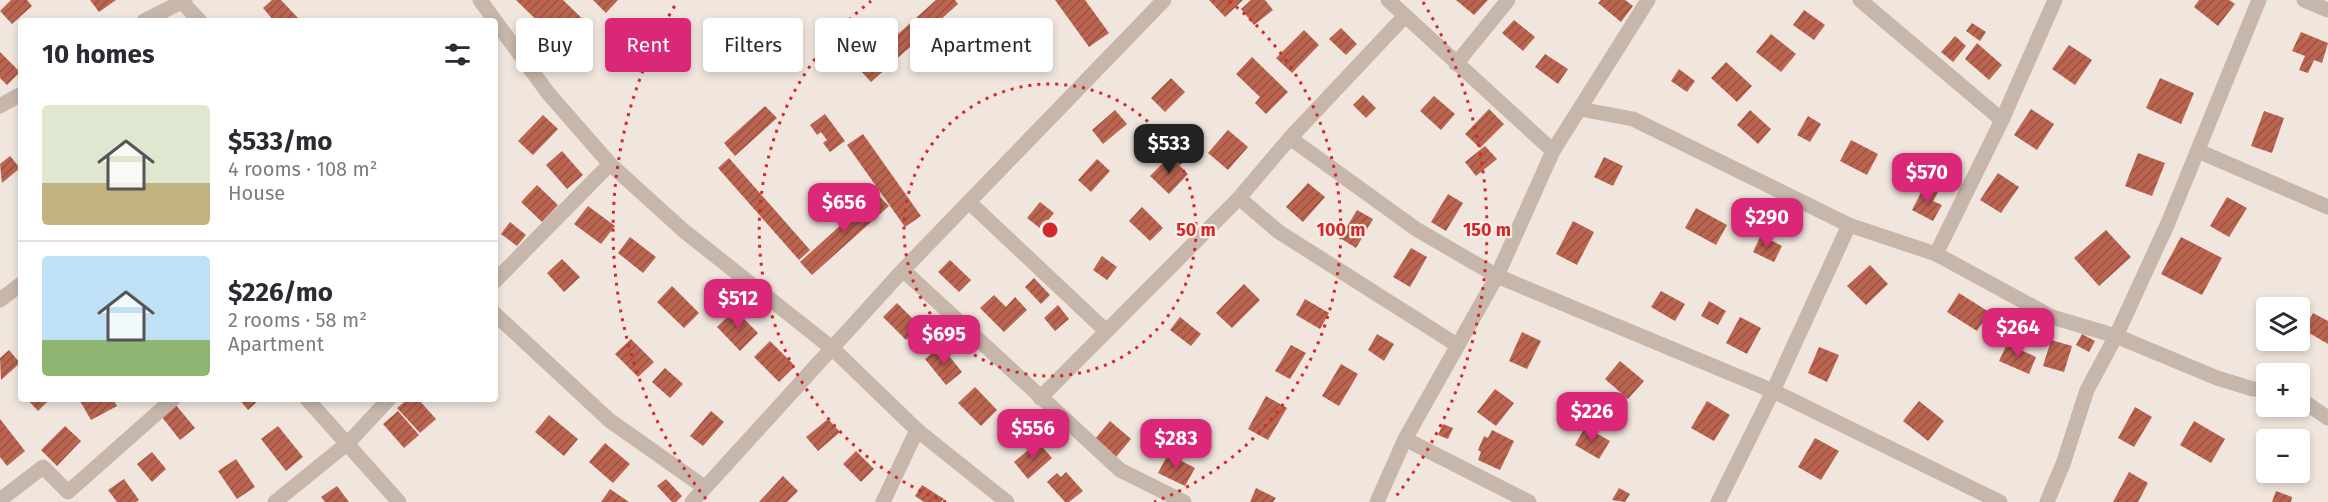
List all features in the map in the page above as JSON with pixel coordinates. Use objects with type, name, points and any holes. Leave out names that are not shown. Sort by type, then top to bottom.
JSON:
[{"type":"street","points":[[480,0],[493,18]]},
{"type":"street","points":[[692,502],[903,270],[970,203],[1026,140],[1164,0]]},
{"type":"street","points":[[1388,0],[1553,151]]},
{"type":"street","points":[[1456,64],[1508,0]]},
{"type":"street","points":[[1377,502],[1405,439],[1497,276],[1553,151],[1648,0]]},
{"type":"street","points":[[1860,0],[2002,120]]},
{"type":"street","points":[[1936,254],[2002,120],[2055,0]]},
{"type":"street","points":[[2047,502],[2063,464],[2087,390],[2116,336],[2198,151],[2259,0]]},
{"type":"street","points":[[2304,0],[2328,10]]},
{"type":"street","points":[[150,18],[184,1],[198,18]]},
{"type":"street","points":[[1040,398],[1105,330],[1239,198],[1290,138],[1406,16]]},
{"type":"street","points":[[498,25],[548,93],[610,164],[684,231],[833,349],[917,430],[1007,502]]},
{"type":"street","points":[[0,106],[18,96]]},
{"type":"street","points":[[1580,109],[1633,119],[1849,225],[1936,254],[2052,317],[2116,336],[2217,378],[2256,389]]},
{"type":"street","points":[[1290,138],[1416,229],[1497,276],[1773,391],[2000,502]]},
{"type":"street","points":[[2198,151],[2328,207]]},
{"type":"street","points":[[498,278],[610,164]]},
{"type":"street","points":[[1239,198],[1279,232],[1457,345]]},
{"type":"street","points":[[970,203],[1105,330]]},
{"type":"street","points":[[1718,502],[1773,391],[1849,225]]},
{"type":"street","points":[[903,270],[1120,470],[1184,502]]},
{"type":"street","points":[[0,300],[18,286]]},
{"type":"street","points":[[498,317],[609,420],[704,487]]},
{"type":"street","points":[[0,500],[43,467],[68,492],[170,402]]},
{"type":"street","points":[[310,402],[349,442],[399,502]]},
{"type":"street","points":[[275,502],[349,442],[386,402]]},
{"type":"street","points":[[2310,406],[2328,418]]},
{"type":"street","points":[[883,502],[917,430]]},
{"type":"street","points":[[1405,439],[1529,502]]},
{"type":"building","points":[[11,0],[27,0],[32,6],[12,24],[0,11]]},
{"type":"building","points":[[90,0],[116,0],[99,12]]},
{"type":"building","points":[[272,0],[281,0],[298,18],[271,18],[263,8]]},
{"type":"building","points":[[516,0],[563,0],[582,18],[534,18]]},
{"type":"building","points":[[593,0],[618,0],[606,13]]},
{"type":"building","points":[[936,0],[955,0],[958,4],[942,18],[916,18]]},
{"type":"building","points":[[1055,0],[1085,0],[1109,33],[1089,47]]},
{"type":"building","points":[[1209,0],[1243,0],[1225,17]]},
{"type":"building","points":[[1251,0],[1265,0],[1273,10],[1254,25],[1241,9]]},
{"type":"building","points":[[1456,0],[1488,0],[1474,15]]},
{"type":"building","points":[[1601,0],[1625,0],[1633,6],[1621,22],[1598,3]]},
{"type":"building","points":[[2199,0],[2229,0],[2235,4],[2218,26],[2194,7]]},
{"type":"building","points":[[1804,10],[1825,25],[1814,40],[1793,25]]},
{"type":"building","points":[[1514,20],[1535,37],[1523,51],[1502,33]]},
{"type":"building","points":[[910,23],[910,47],[898,58],[898,34]]},
{"type":"building","points":[[1972,23],[1986,32],[1980,41],[1966,31]]},
{"type":"building","points":[[1341,28],[1357,44],[1346,55],[1329,39]]},
{"type":"building","points":[[1304,30],[1319,45],[1292,73],[1276,58]]},
{"type":"building","points":[[2301,32],[2328,43],[2322,63],[2314,60],[2308,73],[2299,70],[2305,56],[2292,51]]},
{"type":"building","points":[[1771,34],[1796,54],[1781,72],[1756,52]]},
{"type":"building","points":[[1955,36],[1966,46],[1953,62],[1941,52]]},
{"type":"building","points":[[1977,43],[2002,65],[1989,80],[1965,59]]},
{"type":"building","points":[[2069,45],[2092,60],[2075,85],[2052,69]]},
{"type":"building","points":[[0,52],[18,70],[18,74],[7,85],[0,78]]},
{"type":"building","points":[[1545,54],[1568,69],[1558,84],[1535,67]]},
{"type":"building","points":[[1252,57],[1288,92],[1266,114],[1255,103],[1260,97],[1236,74]]},
{"type":"building","points":[[1726,62],[1752,86],[1737,102],[1711,78]]},
{"type":"building","points":[[1679,69],[1695,81],[1687,92],[1671,81]]},
{"type":"building","points":[[862,72],[882,72],[871,82]]},
{"type":"building","points":[[1171,78],[1185,92],[1165,112],[1151,98]]},
{"type":"building","points":[[2160,78],[2194,93],[2181,124],[2146,108]]},
{"type":"building","points":[[1363,95],[1376,108],[1366,118],[1353,105]]},
{"type":"building","points":[[1434,96],[1455,114],[1441,130],[1420,111]]},
{"type":"building","points":[[765,106],[777,118],[735,156],[724,143]]},
{"type":"building","points":[[1489,109],[1504,124],[1480,148],[1465,134]]},
{"type":"building","points":[[2031,109],[2054,124],[2037,150],[2014,135]]},
{"type":"building","points":[[1115,110],[1127,124],[1103,144],[1092,130]]},
{"type":"building","points":[[1750,110],[1771,129],[1758,144],[1737,125]]},
{"type":"building","points":[[2264,111],[2284,118],[2272,153],[2251,146]]},
{"type":"building","points":[[825,114],[845,141],[830,152],[823,143],[827,140],[821,132],[817,135],[810,125]]},
{"type":"building","points":[[543,115],[558,129],[533,155],[518,141]]},
{"type":"building","points":[[1808,116],[1821,124],[1810,142],[1797,135]]},
{"type":"building","points":[[1228,130],[1248,147],[1228,170],[1208,153]]},
{"type":"building","points":[[863,134],[921,216],[905,227],[847,145]]},
{"type":"building","points":[[1851,140],[1878,154],[1867,175],[1840,161]]},
{"type":"building","points":[[1485,146],[1497,159],[1476,176],[1465,162]]},
{"type":"building","points":[[562,151],[583,175],[567,189],[546,165]]},
{"type":"building","points":[[2138,153],[2165,163],[2152,196],[2125,186]]},
{"type":"building","points":[[10,156],[18,166],[18,170],[2,183],[0,164]]},
{"type":"building","points":[[1170,156],[1188,174],[1169,194],[1150,176]]},
{"type":"building","points":[[1604,157],[1623,166],[1613,186],[1594,177]]},
{"type":"building","points":[[729,158],[810,250],[799,260],[718,168]]},
{"type":"building","points":[[1097,159],[1110,171],[1091,192],[1078,180]]},
{"type":"building","points":[[1998,173],[2019,187],[2001,213],[1980,200]]},
{"type":"building","points":[[1308,183],[1325,197],[1303,222],[1286,207]]},
{"type":"building","points":[[537,185],[558,205],[542,222],[521,202]]},
{"type":"building","points":[[1925,185],[1938,192],[1933,201],[1942,205],[1933,221],[1912,210]]},
{"type":"building","points":[[876,193],[889,206],[812,275],[800,262]]},
{"type":"building","points":[[1448,194],[1463,203],[1446,231],[1431,222]]},
{"type":"building","points":[[2227,197],[2247,208],[2229,237],[2210,226]]},
{"type":"building","points":[[1040,202],[1054,213],[1041,229],[1027,218]]},
{"type":"building","points":[[588,206],[615,226],[601,244],[574,224]]},
{"type":"building","points":[[1142,207],[1163,228],[1150,241],[1129,221]]},
{"type":"building","points":[[1696,208],[1727,225],[1716,245],[1685,228]]},
{"type":"building","points":[[1357,210],[1373,219],[1356,248],[1340,238]]},
{"type":"building","points":[[1573,221],[1594,232],[1577,265],[1556,254]]},
{"type":"building","points":[[510,222],[526,235],[517,246],[501,234]]},
{"type":"building","points":[[2106,230],[2131,257],[2099,286],[2074,258]]},
{"type":"building","points":[[1761,235],[1782,246],[1774,262],[1753,252]]},
{"type":"building","points":[[630,237],[656,257],[643,273],[618,253]]},
{"type":"building","points":[[2181,237],[2222,258],[2202,295],[2161,274]]},
{"type":"building","points":[[1411,248],[1427,257],[1410,287],[1393,277]]},
{"type":"building","points":[[1102,256],[1117,267],[1107,280],[1093,270]]},
{"type":"building","points":[[562,259],[580,277],[564,292],[547,273]]},
{"type":"building","points":[[950,260],[971,280],[959,292],[938,272]]},
{"type":"building","points":[[1870,265],[1888,284],[1866,305],[1847,286]]},
{"type":"building","points":[[1034,278],[1050,295],[1041,304],[1025,287]]},
{"type":"building","points":[[1244,284],[1260,300],[1232,328],[1216,313]]},
{"type":"building","points":[[672,286],[699,313],[684,328],[657,302]]},
{"type":"building","points":[[1661,291],[1685,304],[1675,321],[1651,307]]},
{"type":"building","points":[[1959,293],[1989,312],[1977,331],[1947,312]]},
{"type":"building","points":[[994,295],[1006,307],[1015,297],[1027,310],[1004,332],[980,308]]},
{"type":"building","points":[[1305,299],[1329,313],[1320,329],[1296,315]]},
{"type":"building","points":[[1709,301],[1726,311],[1718,325],[1701,316]]},
{"type":"building","points":[[897,303],[920,326],[906,340],[883,317]]},
{"type":"building","points":[[1058,305],[1069,319],[1055,331],[1044,318]]},
{"type":"building","points":[[735,310],[758,333],[740,351],[717,327]]},
{"type":"building","points":[[2313,313],[2328,321],[2328,344],[2310,334],[2310,319]]},
{"type":"building","points":[[1180,317],[1201,334],[1191,346],[1170,330]]},
{"type":"building","points":[[1740,317],[1761,328],[1747,354],[1726,343]]},
{"type":"building","points":[[1522,332],[1541,341],[1527,369],[1509,361]]},
{"type":"building","points":[[1377,334],[1394,344],[1384,361],[1368,350]]},
{"type":"building","points":[[2082,334],[2095,341],[2089,352],[2076,345]]},
{"type":"building","points":[[631,339],[654,362],[638,377],[615,354]]},
{"type":"building","points":[[2051,340],[2072,346],[2064,372],[2043,366]]},
{"type":"building","points":[[770,341],[795,366],[779,382],[754,357]]},
{"type":"building","points":[[2007,344],[2036,357],[2029,374],[1999,361]]},
{"type":"building","points":[[1291,345],[1306,353],[1290,379],[1275,371]]},
{"type":"building","points":[[941,346],[962,372],[946,385],[925,359]]},
{"type":"building","points":[[1819,347],[1839,355],[1827,382],[1808,373]]},
{"type":"building","points":[[9,350],[18,361],[18,365],[1,380],[0,358]]},
{"type":"building","points":[[1620,361],[1644,381],[1628,399],[1605,379]]},
{"type":"building","points":[[1341,364],[1358,374],[1339,406],[1322,396]]},
{"type":"building","points":[[665,368],[683,384],[670,398],[652,382]]},
{"type":"building","points":[[975,387],[997,410],[981,426],[958,403]]},
{"type":"building","points":[[1495,389],[1514,403],[1496,426],[1477,412]]},
{"type":"building","points":[[1266,396],[1287,408],[1268,440],[1248,429]]},
{"type":"building","points":[[1707,401],[1730,415],[1714,441],[1691,428]]},
{"type":"building","points":[[1919,401],[1944,421],[1928,441],[1903,421]]},
{"type":"building","points":[[30,402],[47,402],[38,411]]},
{"type":"building","points":[[81,402],[115,402],[117,406],[91,420]]},
{"type":"building","points":[[241,402],[257,402],[248,410]]},
{"type":"building","points":[[404,402],[421,402],[436,419],[420,433],[397,408]]},
{"type":"building","points":[[175,404],[195,428],[180,440],[161,416]]},
{"type":"building","points":[[2135,407],[2152,417],[2134,447],[2118,438]]},
{"type":"building","points":[[398,411],[419,435],[404,448],[383,424]]},
{"type":"building","points":[[711,411],[724,422],[703,446],[690,436]]},
{"type":"building","points":[[549,415],[578,439],[564,456],[535,432]]},
{"type":"building","points":[[0,419],[25,451],[7,466],[0,457]]},
{"type":"building","points":[[828,419],[840,432],[818,451],[806,437]]},
{"type":"building","points":[[1110,421],[1131,439],[1116,457],[1095,439]]},
{"type":"building","points":[[2194,421],[2225,439],[2211,463],[2180,445]]},
{"type":"building","points":[[1443,424],[1453,428],[1448,439],[1438,435]]},
{"type":"building","points":[[65,426],[81,441],[57,466],[41,450]]},
{"type":"building","points":[[278,426],[303,457],[286,471],[261,439]]},
{"type":"building","points":[[1585,427],[1610,441],[1599,459],[1575,445]]},
{"type":"building","points":[[1492,430],[1514,441],[1500,470],[1478,460],[1481,452],[1478,450],[1484,436],[1488,438]]},
{"type":"building","points":[[1815,438],[1839,451],[1821,480],[1798,467]]},
{"type":"building","points":[[1038,442],[1052,458],[1028,479],[1014,462]]},
{"type":"building","points":[[605,443],[630,464],[613,483],[589,462]]},
{"type":"building","points":[[856,451],[874,469],[861,482],[843,464]]},
{"type":"building","points":[[152,452],[166,469],[152,482],[137,464]]},
{"type":"building","points":[[1168,454],[1195,468],[1185,486],[1158,473]]},
{"type":"building","points":[[236,459],[255,487],[237,499],[218,471]]},
{"type":"building","points":[[1066,472],[1083,491],[1069,502],[1065,502],[1047,482],[1057,473],[1061,477]]},
{"type":"building","points":[[2129,472],[2148,483],[2138,502],[2113,502]]},
{"type":"building","points":[[783,476],[798,491],[787,502],[759,502]]},
{"type":"building","points":[[124,479],[139,500],[136,502],[117,502],[108,490]]},
{"type":"building","points":[[666,479],[682,496],[676,502],[672,502],[657,486]]},
{"type":"building","points":[[922,485],[944,499],[941,502],[924,502],[915,496]]},
{"type":"building","points":[[337,486],[349,502],[325,502],[321,497]]},
{"type":"building","points":[[1256,488],[1276,498],[1273,502],[1250,502]]},
{"type":"building","points":[[1619,488],[1630,494],[1625,502],[1612,500]]},
{"type":"building","points":[[610,489],[629,502],[601,502]]},
{"type":"building","points":[[2276,491],[2292,497],[2291,502],[2272,502]]}]
